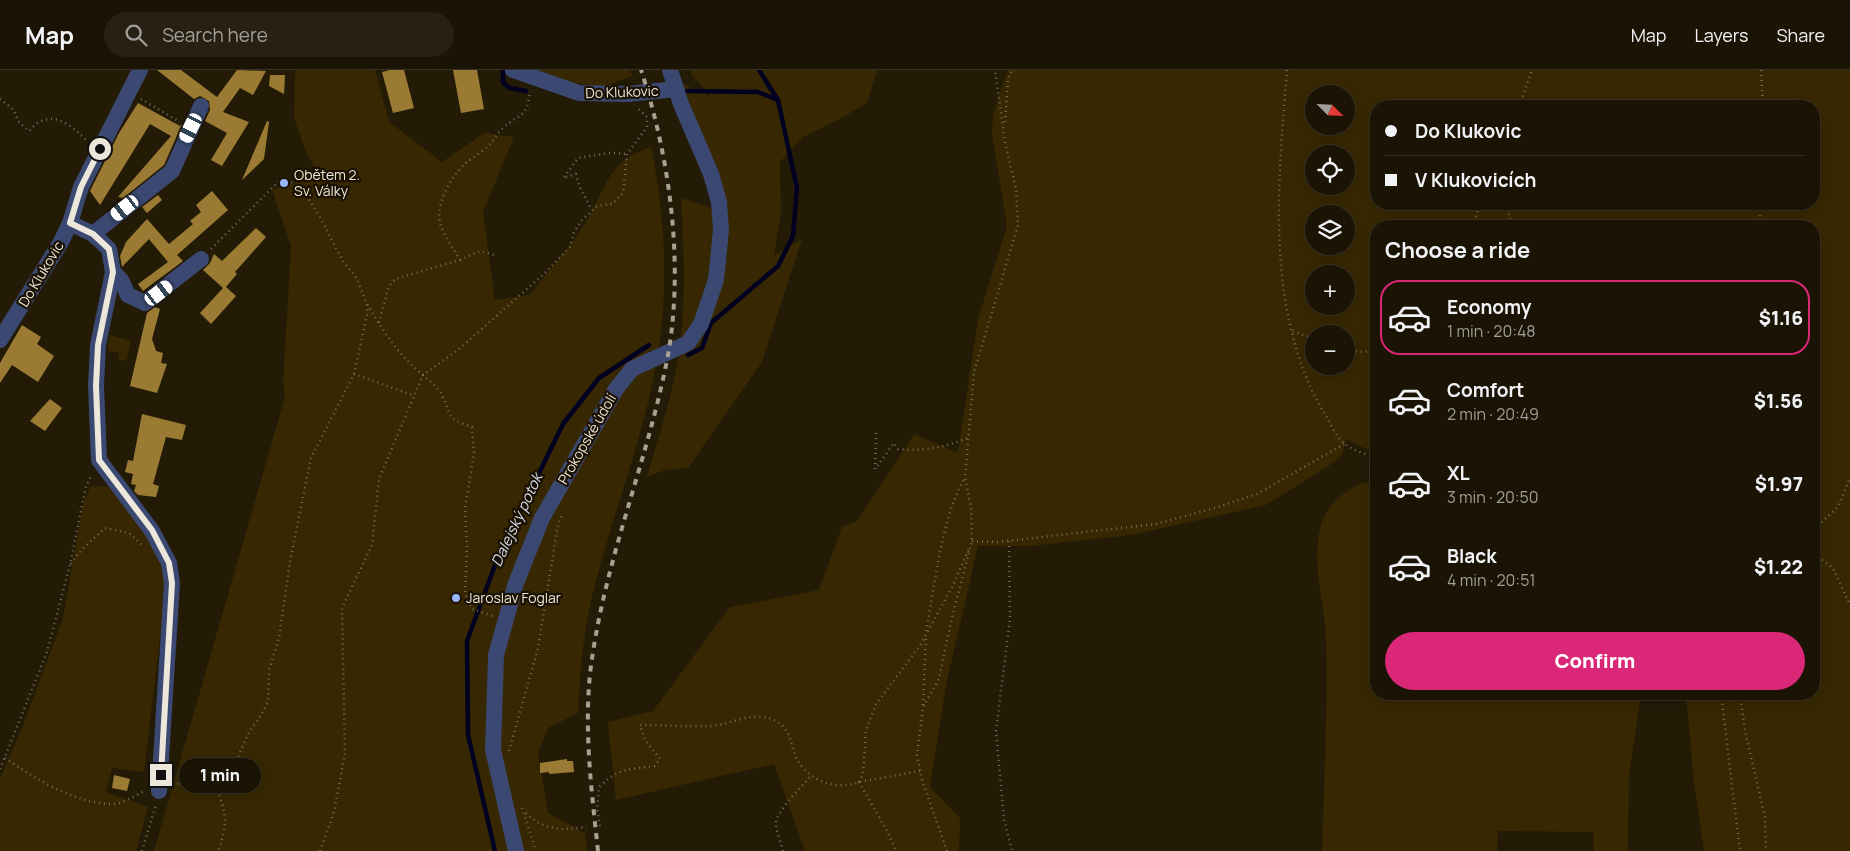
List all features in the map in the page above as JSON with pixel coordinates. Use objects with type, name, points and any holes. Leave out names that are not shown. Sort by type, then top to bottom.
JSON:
[{"type":"street","name":"Do Klukovic","points":[[0,340],[54,255],[70,223],[81,187],[140,70]]},
{"type":"street","name":"Do Klukovic","points":[[513,70],[579,93],[633,94],[676,89]]},
{"type":"street","name":"Prokopské údolí","points":[[516,851],[512,807],[493,750],[496,655],[516,583],[542,518],[616,389],[632,370],[688,344],[701,324],[716,280],[721,230],[719,202],[711,174],[670,70]]},
{"type":"street","points":[[93,234],[172,171],[201,106]]},
{"type":"street","points":[[70,223],[93,234],[109,249],[113,272],[98,345],[96,386],[99,460],[152,530],[169,563],[172,583],[159,791]]},
{"type":"street","points":[[113,272],[121,280],[128,295],[145,303],[201,259]]},
{"type":"path","points":[[922,708],[939,679],[952,617],[972,541],[971,508],[965,478],[974,372],[1018,225],[1016,188],[1004,129],[996,70]]},
{"type":"path","points":[[1004,129],[1008,80],[1012,70]]},
{"type":"path","points":[[1287,70],[1278,188],[1279,241],[1287,307],[1303,368],[1316,399],[1344,444],[1370,455]]},
{"type":"path","points":[[1522,100],[1532,70]]},
{"type":"path","points":[[1761,70],[1763,100]]},
{"type":"path","points":[[129,92],[191,128]]},
{"type":"path","points":[[320,851],[334,812],[345,753],[342,608],[372,545],[379,478],[415,396],[422,375],[458,350],[545,272],[570,247],[578,226],[592,210],[597,206],[612,204],[623,193],[627,154],[647,127],[647,117],[638,108],[633,94]]},
{"type":"path","points":[[0,99],[13,109],[26,129],[30,131],[37,122],[49,119],[70,124],[90,144],[100,149]]},
{"type":"path","points":[[460,260],[441,227],[439,217],[446,190],[452,177],[464,164],[489,145],[503,128],[522,116],[528,105]]},
{"type":"path","points":[[592,210],[579,186],[576,174],[564,177],[578,158],[627,154]]},
{"type":"path","points":[[201,259],[281,180],[288,180],[298,188],[320,217],[342,258],[355,277],[367,304],[402,358],[442,393],[448,415],[472,427],[474,453],[465,508],[467,548],[465,594],[472,609],[489,615]]},
{"type":"path","points":[[380,323],[389,286],[395,279],[460,260],[480,251],[494,254]]},
{"type":"path","points":[[5,758],[40,782],[84,798],[112,804],[132,798],[143,790],[159,791],[197,776],[214,781],[232,770],[248,734],[262,715],[268,702],[270,670],[278,638],[290,561],[311,458],[354,374],[367,315],[367,304]]},
{"type":"path","points":[[1294,331],[1305,335]]},
{"type":"path","points":[[1355,351],[1370,351]]},
{"type":"path","points":[[354,374],[415,396]]},
{"type":"path","points":[[876,432],[876,469],[894,443],[898,448],[916,451],[946,446],[968,438]]},
{"type":"path","points":[[972,541],[1009,541],[1156,524],[1257,494],[1344,444]]},
{"type":"path","points":[[0,769],[47,652],[70,565],[86,486],[99,460]]},
{"type":"path","points":[[947,851],[920,771],[917,754],[922,708],[926,633],[945,534],[957,492],[965,478]]},
{"type":"path","points":[[1820,523],[1838,506],[1850,478]]},
{"type":"path","points":[[508,755],[538,648],[545,590],[558,524],[566,507]]},
{"type":"path","points":[[70,565],[82,548],[105,528],[129,533],[142,544],[162,550]]},
{"type":"path","points":[[859,782],[863,774],[866,730],[876,704],[921,644],[952,587],[972,541]]},
{"type":"path","points":[[1009,541],[1010,619],[996,731],[1004,819],[1012,851]]},
{"type":"path","points":[[1820,558],[1833,568],[1850,605]]},
{"type":"path","points":[[1722,700],[1740,851]]},
{"type":"path","points":[[1741,700],[1745,731],[1765,817],[1766,851]]},
{"type":"path","points":[[600,826],[597,809],[599,786],[611,775],[623,769],[655,766],[660,759],[645,740],[640,725],[712,726],[757,715],[774,720],[788,730],[798,761],[811,775],[832,785],[849,786],[859,782],[920,771]]},
{"type":"path","points":[[783,851],[775,823],[779,811],[801,789],[811,775]]},
{"type":"path","points":[[214,781],[226,820],[226,831],[218,851]]},
{"type":"path","points":[[859,782],[886,829],[896,851]]},
{"type":"path","points":[[142,851],[159,791]]},
{"type":"path","points":[[512,807],[525,811]]},
{"type":"path","points":[[512,807],[525,811],[535,822],[552,829],[587,827]]},
{"type":"path","points":[[525,811],[536,851]]},
{"type":"shaded area","points":[[295,70],[375,70],[389,122],[442,162],[484,133],[514,137],[483,212],[495,300],[530,295],[580,232],[604,187],[617,168],[636,153],[651,147],[660,201],[664,257],[663,312],[656,366],[634,454],[591,600],[582,656],[578,713],[548,728],[538,753],[548,813],[585,833],[587,851],[154,851],[285,397],[283,383],[291,246],[272,190],[319,175],[306,152],[294,118]]},
{"type":"shaded area","points":[[536,70],[630,70],[632,76],[602,87],[564,81]]},
{"type":"shaded area","points":[[690,70],[877,70],[867,103],[803,137],[780,162],[781,212],[774,255],[802,239],[762,362],[688,468],[665,470],[647,477],[670,397],[682,327],[684,284],[681,198],[714,209],[672,79],[712,97],[692,75]]},
{"type":"shaded area","points":[[1008,70],[1850,70],[1850,851],[1704,851],[1694,783],[1687,700],[1820,700],[1820,220],[1370,220],[1370,451],[1346,439],[1342,455],[1333,463],[1266,505],[1131,535],[1030,546],[978,546],[946,685],[930,787],[960,818],[959,851],[805,851],[774,764],[616,800],[608,722],[653,711],[730,607],[819,590],[842,527],[857,521],[914,434],[958,453],[978,319],[1007,226],[992,135],[993,113]]},
{"type":"shaded area","points":[[110,335],[131,341],[126,361],[119,360],[119,353],[108,351]]},
{"type":"shaded area","points":[[1370,482],[1370,700],[1640,700],[1629,774],[1628,851],[1594,851],[1593,832],[1498,831],[1497,851],[1322,851],[1326,639],[1318,570],[1318,543],[1320,529],[1326,513],[1336,500],[1357,485]]},
{"type":"shaded area","points":[[105,486],[112,489],[149,538],[165,574],[163,613],[144,772],[112,768],[106,792],[148,807],[136,851],[0,851],[0,779],[24,723],[63,618],[83,505],[90,487]]},
{"type":"building","points":[[157,70],[181,70],[217,97],[237,70],[266,71],[253,95],[240,88],[223,112],[249,122],[222,166],[211,160],[227,133],[205,121],[210,110],[209,101],[200,96],[194,99]]},
{"type":"building","points":[[404,70],[414,108],[393,113],[382,72]]},
{"type":"building","points":[[453,70],[477,70],[484,109],[461,113]]},
{"type":"building","points":[[270,75],[285,75],[284,94],[269,86]]},
{"type":"building","points":[[138,103],[180,126],[182,124],[164,165],[123,198],[118,197],[171,136],[150,124],[100,205],[90,191],[119,133]]},
{"type":"building","points":[[267,121],[269,122],[264,159],[242,180]]},
{"type":"building","points":[[212,191],[228,210],[177,255],[183,261],[143,291],[138,284],[168,262],[149,239],[122,267],[120,256],[126,242],[147,219],[169,244],[193,224],[190,221],[201,212],[196,205]]},
{"type":"building","points":[[158,195],[162,200],[147,213],[142,207]]},
{"type":"building","points":[[256,228],[266,237],[235,272],[237,274],[226,287],[236,296],[211,324],[200,313],[223,288],[203,270],[210,263],[214,254],[222,261]]},
{"type":"building","points":[[155,307],[160,309],[152,339],[156,351],[163,353],[161,363],[167,364],[157,393],[130,386],[147,313]]},
{"type":"building","points":[[22,325],[41,337],[37,344],[54,356],[38,382],[12,365],[0,383],[0,363]]},
{"type":"building","points":[[50,399],[62,408],[45,431],[30,421]]},
{"type":"building","points":[[142,414],[186,425],[182,440],[166,437],[153,484],[159,486],[156,497],[138,495],[134,491],[136,485],[131,484],[133,474],[125,472],[128,460],[133,461]]},
{"type":"building","points":[[567,759],[567,761],[573,761],[574,772],[540,773],[540,763]]},
{"type":"building","points":[[114,775],[130,779],[127,791],[112,788]]},
{"type":"waterway","name":"Dalejský potok","points":[[503,70],[503,82],[509,88],[526,91]]},
{"type":"waterway","points":[[759,70],[778,100]]},
{"type":"waterway","name":"Dalejský potok","points":[[687,91],[758,92],[778,100],[797,188],[793,236],[778,266],[711,323],[702,348],[688,355]]},
{"type":"waterway","name":"Dalejský potok","points":[[495,851],[468,735],[467,641],[498,557],[563,424],[599,378],[649,345]]},
{"type":"railway","points":[[598,851],[590,776],[588,727],[588,702],[593,652],[608,580],[665,370],[671,334],[674,296],[675,257],[667,180],[652,105],[641,70]]},
{"type":"place","name":"Obětem 2. Sv. Války","points":[[284,183]]},
{"type":"place","name":"Jaroslav Foglar","points":[[456,598]]},
{"type":"route","points":[[100,149],[81,187],[70,223],[93,234],[109,249],[113,272],[98,345],[96,386],[99,460],[152,530],[169,563],[172,583],[161,775]]}]
